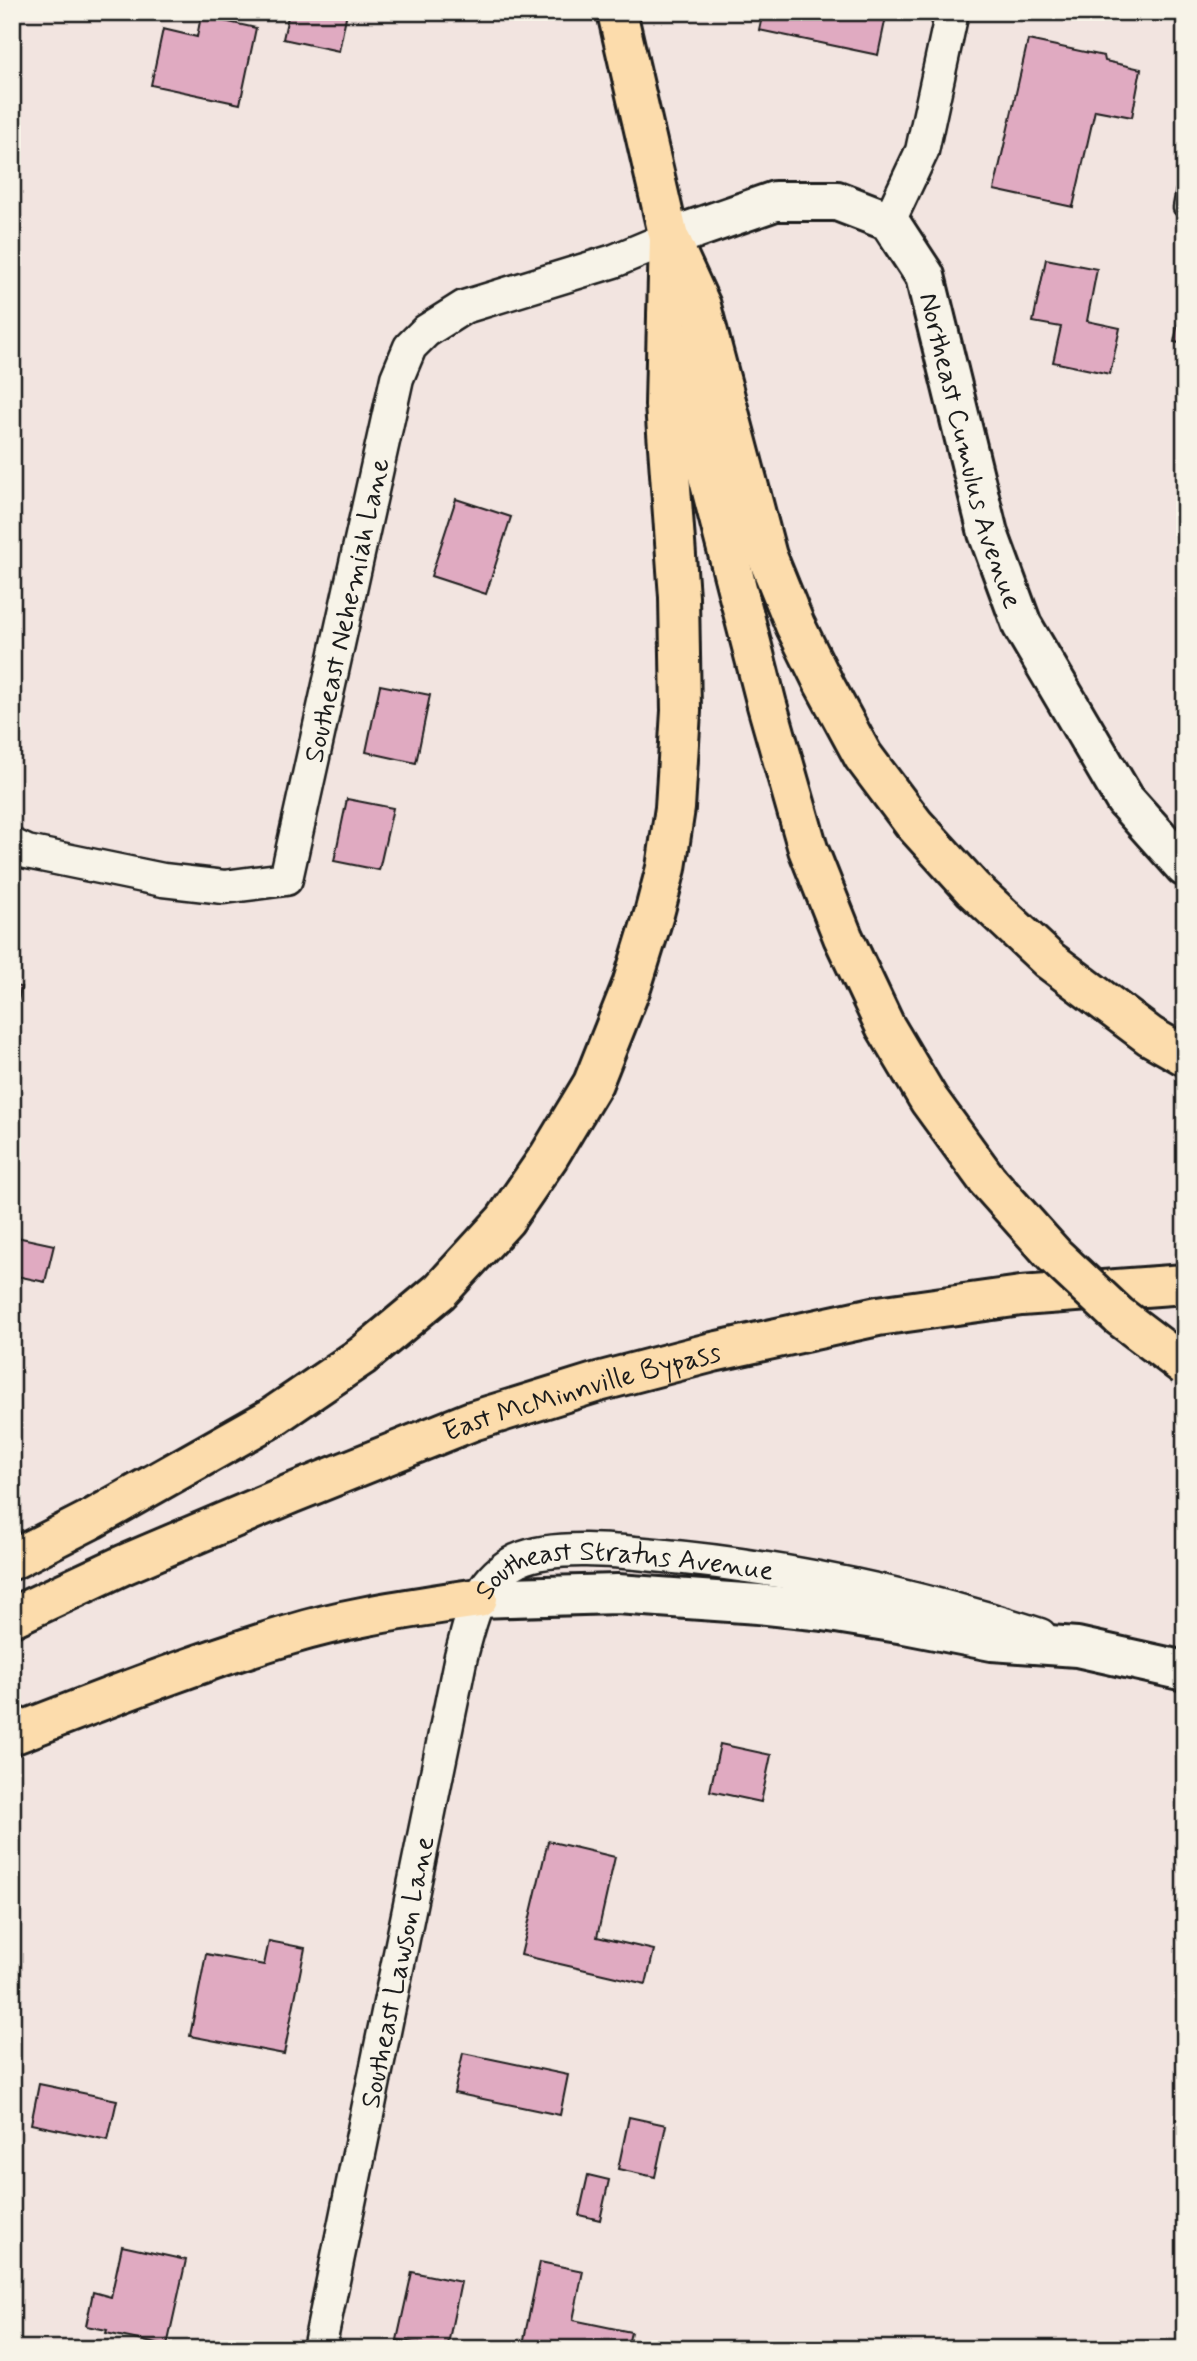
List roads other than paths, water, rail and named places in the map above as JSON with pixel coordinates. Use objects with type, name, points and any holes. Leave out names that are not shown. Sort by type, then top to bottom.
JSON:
[{"type":"main road","points":[[617,12],[669,238],[701,306],[767,556],[807,649],[863,756],[914,824],[973,889],[1048,960],[1150,1036],[1185,1056]]},
{"type":"main road","points":[[12,1560],[92,1519],[271,1418],[362,1356],[440,1291],[505,1220],[549,1156],[593,1083],[632,985],[654,914],[666,868],[675,808],[681,711],[679,597],[665,405],[669,238]]},
{"type":"main road","points":[[667,316],[767,705],[808,849],[843,937],[885,1026],[929,1100],[988,1181],[1054,1255],[1119,1316],[1185,1366]]},
{"type":"main road","name":"East McMinnville Bypass","points":[[12,1618],[122,1565],[290,1493],[472,1421],[598,1382],[713,1352],[878,1317],[1021,1296],[1185,1284]]},
{"type":"main road","points":[[12,1735],[124,1692],[290,1634],[377,1615],[478,1598]]},
{"type":"street","points":[[669,238],[775,201],[838,201],[889,221],[922,151],[952,12]]},
{"type":"street","name":"Northeast Cumulus Avenue","points":[[889,221],[925,276],[988,533],[1022,625],[1125,800],[1185,867]]},
{"type":"street","name":"Southeast Nehemiah Lane","points":[[12,845],[27,852],[163,880],[224,887],[286,879],[397,377],[410,348],[426,331],[464,307],[614,261],[669,238]]},
{"type":"street","name":"Southeast Stratus Avenue","points":[[478,1598],[617,1594],[758,1604],[824,1611],[992,1641],[1077,1647],[1185,1671]]},
{"type":"street","name":"Southeast Lawson Lane","points":[[319,2349],[461,1657],[478,1598]]},
{"type":"lane","points":[[1185,191],[1182,208],[1185,209]]}]
